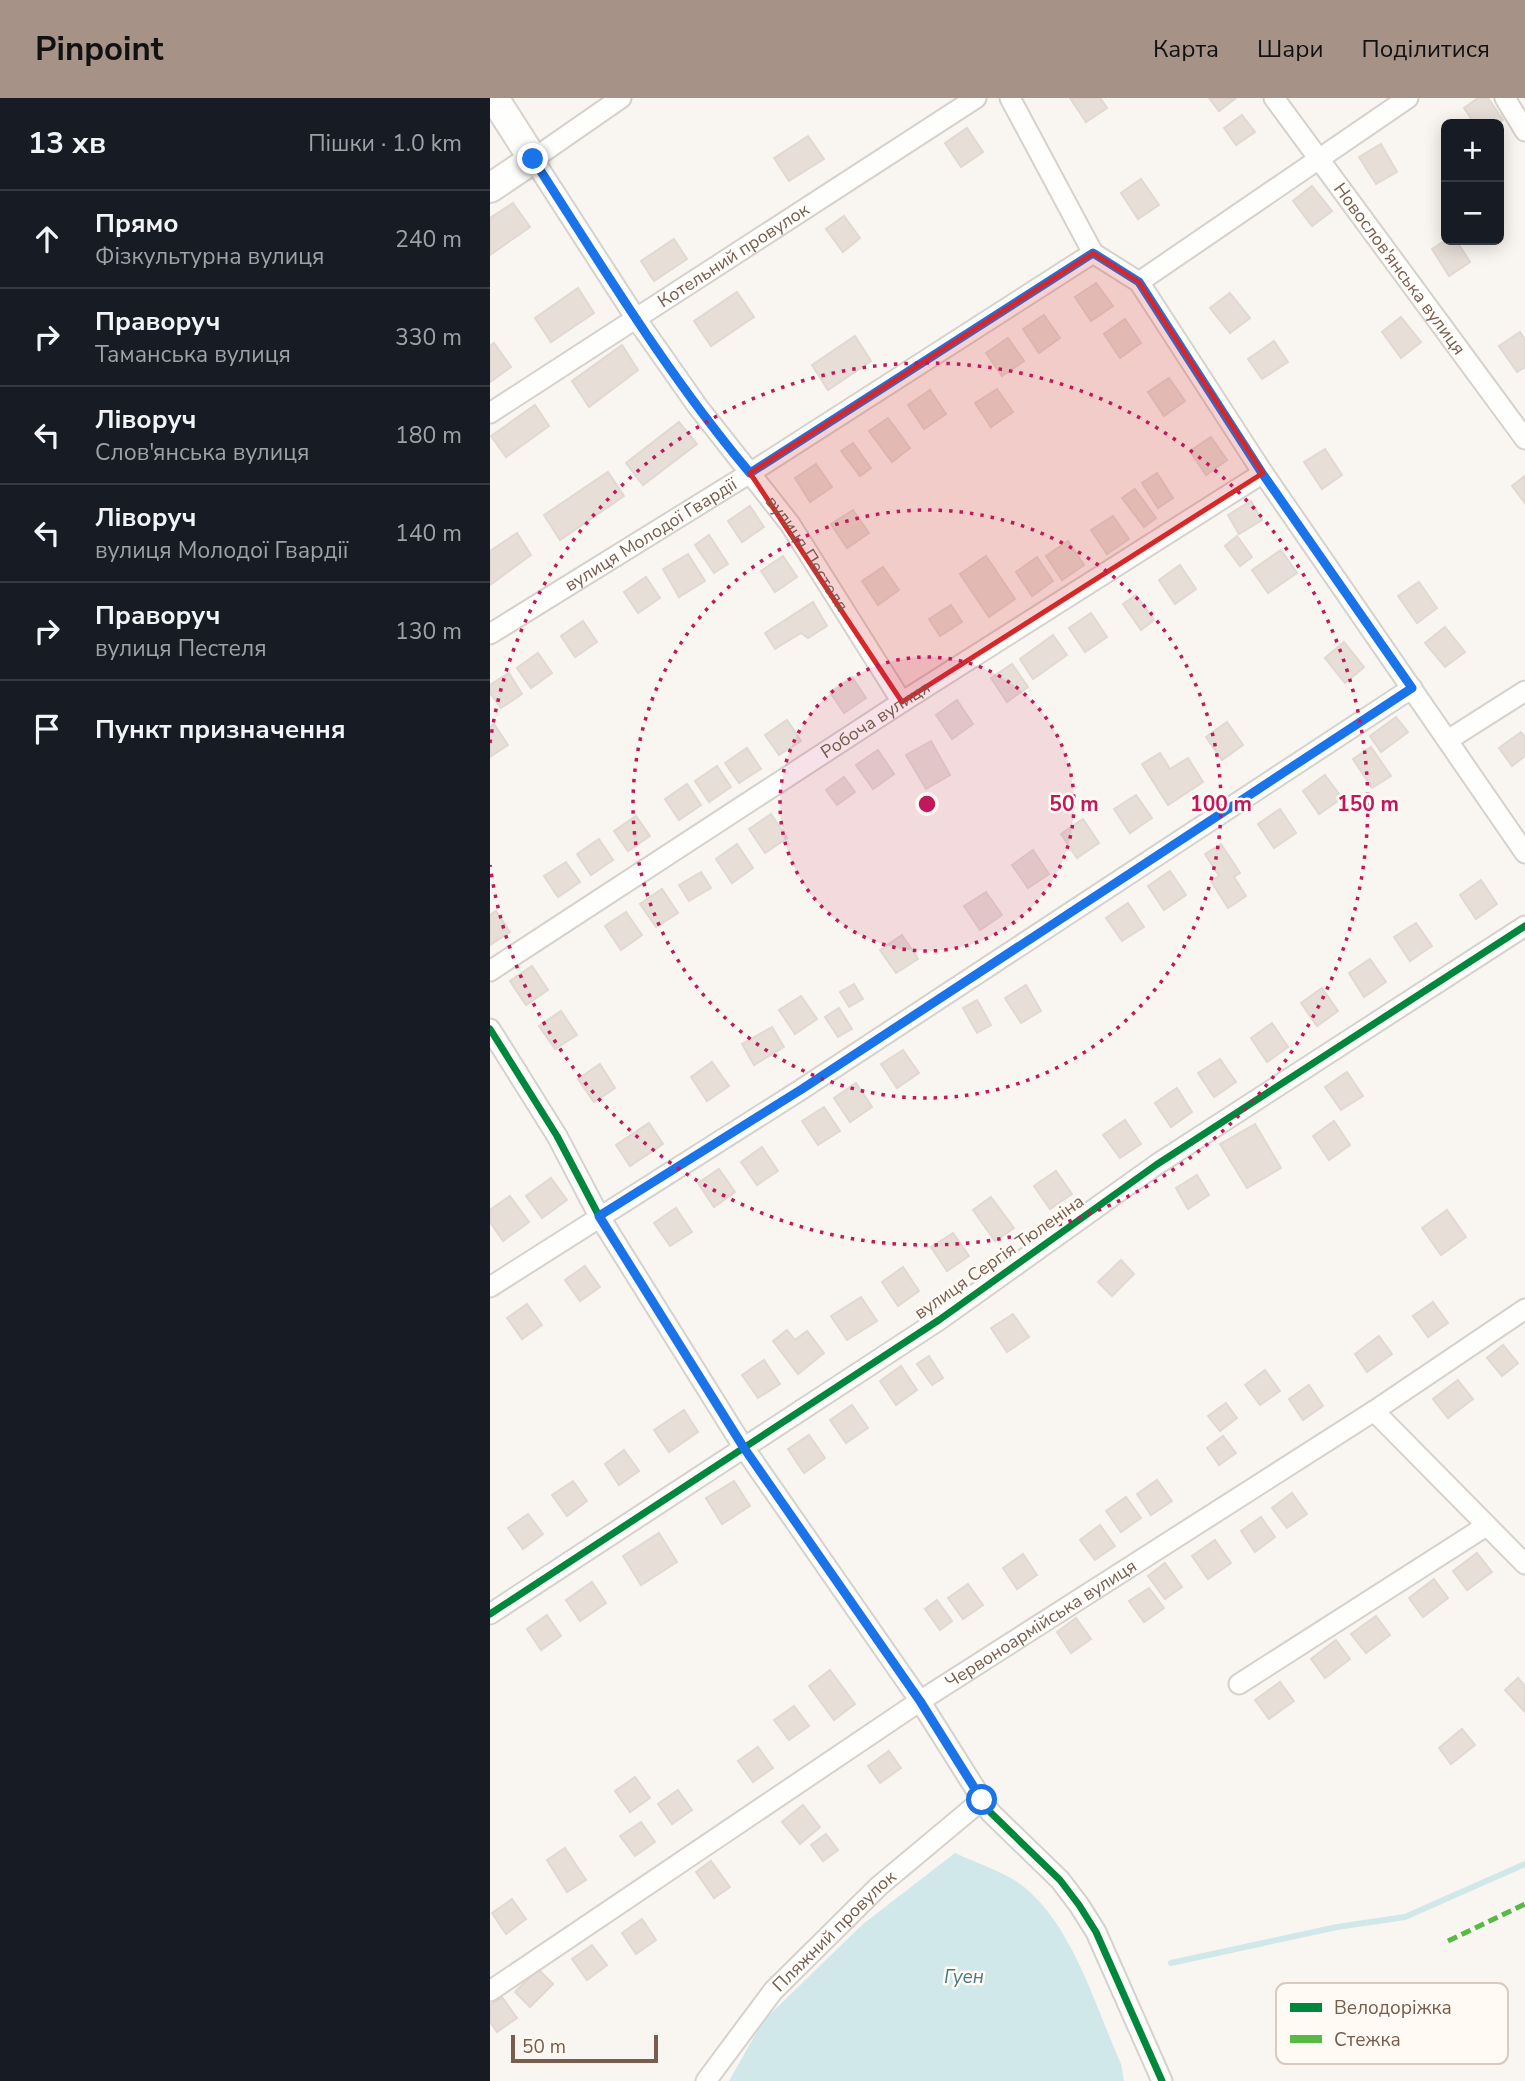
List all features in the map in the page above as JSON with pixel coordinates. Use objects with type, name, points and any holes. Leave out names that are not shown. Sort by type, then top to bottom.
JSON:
[{"type":"street","name":"вулиця Пестеля","points":[[494,98],[637,320],[698,407],[790,524],[902,702]]},
{"type":"street","points":[[490,188],[621,98]]},
{"type":"street","name":"Котельний провулок","points":[[490,413],[976,98]]},
{"type":"street","points":[[1010,98],[1093,253],[1139,282],[1262,473],[1525,853]]},
{"type":"street","name":"Новослов'янська вулиця","points":[[1274,98],[1525,439]]},
{"type":"street","points":[[1139,282],[1408,98]]},
{"type":"street","points":[[1505,98],[1525,131]]},
{"type":"street","name":"вулиця Молодої Гвардії","points":[[490,634],[750,473],[1093,253]]},
{"type":"street","name":"Робоча вулиця","points":[[490,971],[902,702],[1262,473]]},
{"type":"street","points":[[490,1287],[802,1089],[1412,688]]},
{"type":"street","points":[[1448,740],[1525,691]]},
{"type":"street","name":"вулиця Сергія Тюленіна","points":[[490,1614],[939,1320],[1156,1166],[1525,926]]},
{"type":"street","points":[[490,1029],[557,1136],[599,1216],[744,1448],[920,1701],[990,1812],[1060,1880],[1096,1931],[1162,2081]]},
{"type":"street","name":"Червоноармійська вулиця","points":[[490,1991],[920,1701],[1374,1411],[1525,1309]]},
{"type":"street","points":[[1374,1411],[1486,1526],[1522,1556]]},
{"type":"street","points":[[1239,1684],[1486,1526]]},
{"type":"street","name":"Пляжний провулок","points":[[706,2081],[773,1991],[879,1886],[982,1800]]},
{"type":"highlighted area","points":[[1093,253],[1139,282],[1263,473],[902,702],[750,473]]},
{"type":"water","name":"Гуен","points":[[955,1853],[1014,1880],[1034,1896],[1051,1915],[1079,1963],[1121,2064],[1124,2081],[729,2081],[763,2021],[863,1924]]},
{"type":"building","points":[[1070,98],[1100,98],[1107,108],[1086,122]]},
{"type":"building","points":[[1209,98],[1236,98],[1219,111]]},
{"type":"building","points":[[1478,98],[1488,98],[1502,119],[1472,119],[1464,108]]},
{"type":"building","points":[[1242,115],[1255,132],[1236,145],[1224,128]]},
{"type":"building","points":[[967,128],[983,152],[961,167],[945,143]]},
{"type":"building","points":[[808,136],[824,159],[789,181],[774,158]]},
{"type":"building","points":[[1381,144],[1397,172],[1376,184],[1359,157]]},
{"type":"building","points":[[1141,179],[1159,205],[1138,219],[1121,193]]},
{"type":"building","points":[[1312,186],[1332,211],[1312,226],[1293,201]]},
{"type":"building","points":[[513,203],[530,227],[490,255],[490,218]]},
{"type":"building","points":[[844,216],[860,238],[843,252],[826,229]]},
{"type":"building","points":[[674,239],[687,259],[654,281],[641,261]]},
{"type":"building","points":[[1441,243],[1459,245],[1470,262],[1449,276],[1432,249]]},
{"type":"building","points":[[1096,283],[1113,306],[1091,321],[1075,297]]},
{"type":"building","points":[[578,288],[594,313],[551,342],[535,318]]},
{"type":"building","points":[[737,292],[754,317],[711,346],[694,321]]},
{"type":"building","points":[[1230,293],[1250,318],[1230,333],[1210,308]]},
{"type":"building","points":[[1044,315],[1060,338],[1039,353],[1023,329]]},
{"type":"building","points":[[1401,317],[1421,342],[1401,358],[1382,332]]},
{"type":"building","points":[[1125,319],[1141,343],[1120,358],[1104,334]]},
{"type":"building","points":[[1520,332],[1525,340],[1525,367],[1517,372],[1499,346]]},
{"type":"building","points":[[855,336],[871,361],[828,390],[812,365]]},
{"type":"building","points":[[1008,338],[1024,361],[1002,376],[986,353]]},
{"type":"building","points":[[1274,341],[1288,362],[1262,379],[1248,359]]},
{"type":"building","points":[[494,343],[511,367],[490,382],[490,346]]},
{"type":"building","points":[[622,345],[638,370],[589,407],[572,381]]},
{"type":"building","points":[[1169,378],[1185,401],[1164,416],[1148,392]]},
{"type":"building","points":[[997,389],[1013,412],[991,427],[975,403]]},
{"type":"building","points":[[930,390],[946,414],[924,429],[908,405]]},
{"type":"building","points":[[535,405],[549,426],[506,457],[491,436]]},
{"type":"building","points":[[888,418],[910,448],[892,462],[869,431]]},
{"type":"building","points":[[679,422],[697,444],[643,485],[626,463]]},
{"type":"building","points":[[1211,437],[1227,460],[1206,475],[1190,451]]},
{"type":"building","points":[[853,443],[871,468],[860,476],[841,451]]},
{"type":"building","points":[[1325,449],[1342,475],[1322,489],[1304,462]]},
{"type":"building","points":[[816,464],[832,487],[810,502],[795,478]]},
{"type":"building","points":[[608,472],[624,496],[560,540],[544,515]]},
{"type":"building","points":[[1157,473],[1173,498],[1158,508],[1142,483]]},
{"type":"building","points":[[1525,476],[1525,503],[1512,486]]},
{"type":"building","points":[[1135,489],[1156,518],[1144,527],[1122,498]]},
{"type":"building","points":[[1251,501],[1262,520],[1239,534],[1228,515]]},
{"type":"building","points":[[750,506],[764,527],[742,542],[728,521]]},
{"type":"building","points":[[853,510],[869,533],[847,548],[831,524]]},
{"type":"building","points":[[1113,516],[1129,539],[1107,554],[1091,530]]},
{"type":"building","points":[[517,533],[531,555],[490,585],[490,551]]},
{"type":"building","points":[[709,535],[728,564],[714,573],[695,545]]},
{"type":"building","points":[[1237,536],[1252,557],[1240,566],[1225,546]]},
{"type":"building","points":[[1068,541],[1084,565],[1062,580],[1046,556]]},
{"type":"building","points":[[1281,550],[1297,573],[1268,593],[1252,570]]},
{"type":"building","points":[[688,554],[705,581],[679,597],[663,569]]},
{"type":"building","points":[[783,556],[797,577],[775,592],[761,571]]},
{"type":"building","points":[[986,556],[1015,599],[989,617],[960,574]]},
{"type":"building","points":[[1037,557],[1053,581],[1032,596],[1016,572]]},
{"type":"building","points":[[1180,565],[1196,589],[1175,604],[1159,580]]},
{"type":"building","points":[[883,567],[899,590],[878,605],[862,581]]},
{"type":"building","points":[[646,577],[660,598],[638,613],[624,592]]},
{"type":"building","points":[[1419,582],[1437,608],[1417,623],[1398,596]]},
{"type":"building","points":[[1136,595],[1154,620],[1141,630],[1123,604]]},
{"type":"building","points":[[813,602],[827,626],[808,638],[801,633],[775,649],[765,633]]},
{"type":"building","points":[[951,605],[962,622],[940,636],[929,619]]},
{"type":"building","points":[[1091,613],[1107,637],[1085,652],[1069,628]]},
{"type":"building","points":[[583,621],[597,642],[575,657],[561,636]]},
{"type":"building","points":[[1445,627],[1465,652],[1445,667],[1425,643]]},
{"type":"building","points":[[1053,635],[1067,655],[1033,679],[1020,659]]},
{"type":"building","points":[[1344,642],[1364,667],[1345,683],[1325,658]]},
{"type":"building","points":[[538,653],[552,673],[531,688],[517,668]]},
{"type":"building","points":[[1012,664],[1028,687],[1007,702],[991,678]]},
{"type":"building","points":[[509,673],[522,694],[501,708],[490,693],[490,685]]},
{"type":"building","points":[[852,677],[866,698],[844,713],[830,692]]},
{"type":"building","points":[[957,700],[973,724],[952,739],[936,715]]},
{"type":"building","points":[[1396,717],[1408,732],[1381,752],[1370,736]]},
{"type":"building","points":[[787,720],[801,741],[779,755],[765,735]]},
{"type":"building","points":[[1227,722],[1243,745],[1222,760],[1206,737]]},
{"type":"building","points":[[494,724],[508,745],[490,757],[490,727]]},
{"type":"building","points":[[1521,732],[1525,737],[1525,756],[1512,766],[1499,748]]},
{"type":"building","points":[[931,741],[950,775],[926,789],[906,755]]},
{"type":"building","points":[[1371,747],[1391,776],[1372,788],[1353,759]]},
{"type":"building","points":[[747,748],[761,769],[739,783],[725,763]]},
{"type":"building","points":[[878,750],[894,774],[873,789],[856,765]]},
{"type":"building","points":[[1160,753],[1170,769],[1188,758],[1203,782],[1168,805],[1142,764]]},
{"type":"building","points":[[717,766],[731,787],[709,802],[695,781]]},
{"type":"building","points":[[1325,775],[1342,798],[1319,814],[1303,791]]},
{"type":"building","points":[[844,777],[855,792],[837,805],[826,790]]},
{"type":"building","points":[[687,784],[701,805],[679,820],[665,799]]},
{"type":"building","points":[[1136,795],[1152,818],[1130,833],[1114,809]]},
{"type":"building","points":[[1280,809],[1296,833],[1274,848],[1258,824]]},
{"type":"building","points":[[771,814],[787,838],[765,853],[749,829]]},
{"type":"building","points":[[636,816],[650,836],[628,851],[614,831]]},
{"type":"building","points":[[1083,819],[1099,843],[1077,858],[1061,834]]},
{"type":"building","points":[[599,839],[613,860],[591,875],[577,854]]},
{"type":"building","points":[[737,844],[753,868],[732,883],[716,859]]},
{"type":"building","points":[[1221,844],[1240,873],[1234,877],[1246,896],[1228,908],[1211,881],[1219,876],[1205,854]]},
{"type":"building","points":[[1033,850],[1049,874],[1028,888],[1012,865]]},
{"type":"building","points":[[566,862],[580,882],[558,897],[544,876]]},
{"type":"building","points":[[1170,871],[1186,895],[1164,910],[1148,886]]},
{"type":"building","points":[[701,872],[711,888],[689,901],[679,885]]},
{"type":"building","points":[[1481,880],[1497,904],[1476,919],[1460,895]]},
{"type":"building","points":[[662,889],[678,913],[656,927],[640,904]]},
{"type":"building","points":[[986,892],[1002,915],[980,930],[964,906]]},
{"type":"building","points":[[1128,903],[1144,927],[1122,941],[1106,918]]},
{"type":"building","points":[[496,911],[510,932],[490,945],[490,915]]},
{"type":"building","points":[[626,912],[642,935],[621,950],[605,926]]},
{"type":"building","points":[[1416,923],[1432,946],[1410,961],[1394,937]]},
{"type":"building","points":[[902,935],[918,959],[896,973],[880,950]]},
{"type":"building","points":[[1370,959],[1386,982],[1364,997],[1349,973]]},
{"type":"building","points":[[532,966],[548,990],[526,1005],[510,981]]},
{"type":"building","points":[[854,984],[863,999],[849,1007],[840,992]]},
{"type":"building","points":[[1026,985],[1041,1011],[1021,1023],[1005,998]]},
{"type":"building","points":[[1322,988],[1338,1011],[1317,1026],[1301,1003]]},
{"type":"building","points":[[801,996],[817,1019],[795,1034],[779,1010]]},
{"type":"building","points":[[977,1000],[991,1025],[977,1033],[963,1008]]},
{"type":"building","points":[[839,1008],[852,1029],[838,1037],[825,1017]]},
{"type":"building","points":[[561,1011],[577,1035],[555,1049],[539,1026]]},
{"type":"building","points":[[1272,1023],[1288,1047],[1267,1062],[1251,1038]]},
{"type":"building","points":[[772,1027],[784,1047],[754,1065],[742,1044]]},
{"type":"building","points":[[903,1050],[919,1073],[897,1088],[881,1064]]},
{"type":"building","points":[[1220,1059],[1236,1082],[1214,1097],[1198,1073]]},
{"type":"building","points":[[712,1062],[729,1086],[707,1101],[691,1077]]},
{"type":"building","points":[[600,1064],[615,1088],[594,1102],[578,1079]]},
{"type":"building","points":[[1347,1072],[1363,1096],[1341,1110],[1325,1087]]},
{"type":"building","points":[[856,1083],[872,1107],[850,1122],[834,1098]]},
{"type":"building","points":[[1177,1088],[1192,1112],[1171,1127],[1155,1103]]},
{"type":"building","points":[[824,1107],[840,1131],[818,1145],[802,1121]]},
{"type":"building","points":[[1125,1120],[1141,1144],[1120,1158],[1103,1135]]},
{"type":"building","points":[[1334,1121],[1350,1145],[1329,1160],[1313,1136]]},
{"type":"building","points":[[649,1123],[663,1144],[630,1166],[616,1145]]},
{"type":"building","points":[[1255,1124],[1281,1168],[1247,1188],[1220,1144]]},
{"type":"building","points":[[762,1147],[778,1171],[757,1185],[741,1162]]},
{"type":"building","points":[[719,1169],[735,1192],[714,1207],[698,1183]]},
{"type":"building","points":[[1056,1171],[1072,1194],[1050,1209],[1034,1186]]},
{"type":"building","points":[[1197,1175],[1209,1195],[1188,1209],[1176,1188]]},
{"type":"building","points":[[551,1178],[567,1200],[542,1218],[526,1196]]},
{"type":"building","points":[[510,1196],[529,1222],[503,1241],[490,1222],[490,1210]]},
{"type":"building","points":[[991,1197],[1014,1228],[995,1241],[973,1210]]},
{"type":"building","points":[[676,1208],[692,1232],[670,1246],[654,1223]]},
{"type":"building","points":[[1447,1210],[1466,1237],[1441,1255],[1422,1228]]},
{"type":"building","points":[[953,1233],[969,1256],[947,1271],[931,1247]]},
{"type":"building","points":[[1121,1260],[1134,1274],[1112,1296],[1098,1282]]},
{"type":"building","points":[[585,1266],[600,1287],[580,1301],[565,1280]]},
{"type":"building","points":[[903,1267],[919,1291],[898,1306],[882,1282]]},
{"type":"building","points":[[861,1297],[877,1321],[847,1340],[831,1316]]},
{"type":"building","points":[[1433,1302],[1448,1323],[1428,1337],[1413,1316]]},
{"type":"building","points":[[527,1304],[542,1325],[522,1339],[507,1318]]},
{"type":"building","points":[[1013,1314],[1029,1337],[1007,1352],[991,1328]]},
{"type":"building","points":[[787,1330],[795,1340],[807,1331],[824,1353],[798,1374],[773,1341]]},
{"type":"building","points":[[1379,1336],[1392,1354],[1367,1372],[1355,1354]]},
{"type":"building","points":[[1503,1345],[1518,1363],[1502,1376],[1487,1358]]},
{"type":"building","points":[[929,1356],[943,1378],[932,1385],[917,1364]]},
{"type":"building","points":[[764,1360],[780,1384],[758,1398],[742,1375]]},
{"type":"building","points":[[901,1366],[917,1390],[896,1405],[880,1381]]},
{"type":"building","points":[[1265,1370],[1280,1391],[1260,1405],[1245,1385]]},
{"type":"building","points":[[1458,1380],[1473,1399],[1448,1418],[1433,1399]]},
{"type":"building","points":[[1309,1385],[1323,1406],[1303,1420],[1289,1399]]},
{"type":"building","points":[[1226,1403],[1237,1418],[1220,1431],[1208,1416]]},
{"type":"building","points":[[852,1405],[868,1428],[846,1443],[830,1420]]},
{"type":"building","points":[[684,1410],[698,1432],[669,1452],[654,1430]]},
{"type":"building","points":[[809,1435],[825,1458],[804,1473],[788,1449]]},
{"type":"building","points":[[1223,1436],[1236,1453],[1219,1465],[1207,1448]]},
{"type":"building","points":[[624,1450],[639,1471],[619,1485],[605,1464]]},
{"type":"building","points":[[1157,1480],[1172,1501],[1151,1515],[1137,1494]]},
{"type":"building","points":[[573,1481],[587,1501],[567,1516],[552,1495]]},
{"type":"building","points":[[734,1481],[750,1506],[722,1524],[706,1498]]},
{"type":"building","points":[[1292,1493],[1307,1514],[1287,1528],[1272,1508]]},
{"type":"building","points":[[1126,1497],[1141,1518],[1121,1532],[1106,1511]]},
{"type":"building","points":[[528,1514],[543,1534],[523,1549],[508,1528]]},
{"type":"building","points":[[1261,1517],[1275,1537],[1255,1552],[1241,1531]]},
{"type":"building","points":[[1100,1525],[1115,1546],[1095,1560],[1080,1540]]},
{"type":"building","points":[[659,1533],[677,1562],[641,1585],[623,1556]]},
{"type":"building","points":[[1215,1540],[1231,1563],[1208,1579],[1192,1556]]},
{"type":"building","points":[[1477,1553],[1492,1572],[1467,1590],[1453,1571]]},
{"type":"building","points":[[1023,1554],[1037,1575],[1017,1589],[1003,1568]]},
{"type":"building","points":[[1165,1563],[1182,1587],[1165,1599],[1148,1576]]},
{"type":"building","points":[[1434,1579],[1448,1598],[1423,1617],[1409,1598]]},
{"type":"building","points":[[592,1582],[606,1603],[580,1621],[566,1600]]},
{"type":"building","points":[[968,1584],[983,1605],[963,1619],[948,1598]]},
{"type":"building","points":[[1149,1588],[1164,1608],[1144,1622],[1129,1601]]},
{"type":"building","points":[[937,1600],[952,1621],[940,1630],[925,1609]]},
{"type":"building","points":[[547,1615],[561,1636],[541,1650],[527,1629]]},
{"type":"building","points":[[1376,1616],[1390,1635],[1366,1653],[1351,1634]]},
{"type":"building","points":[[1076,1618],[1091,1639],[1071,1653],[1057,1632]]},
{"type":"building","points":[[1336,1640],[1350,1659],[1325,1678],[1311,1659]]},
{"type":"building","points":[[830,1670],[855,1704],[834,1720],[809,1686]]},
{"type":"building","points":[[1518,1678],[1525,1686],[1524,1711],[1505,1690]]},
{"type":"building","points":[[1280,1682],[1294,1701],[1269,1719],[1255,1700]]},
{"type":"building","points":[[794,1706],[809,1726],[789,1740],[774,1720]]},
{"type":"building","points":[[1462,1729],[1475,1745],[1451,1764],[1439,1748]]},
{"type":"building","points":[[758,1747],[773,1768],[753,1782],[738,1761]]},
{"type":"building","points":[[889,1751],[901,1768],[880,1783],[868,1766]]},
{"type":"building","points":[[635,1777],[650,1798],[630,1812],[615,1791]]},
{"type":"building","points":[[678,1790],[692,1810],[672,1824],[658,1804]]},
{"type":"building","points":[[803,1805],[820,1827],[800,1844],[782,1822]]},
{"type":"building","points":[[641,1822],[655,1842],[635,1856],[620,1836]]},
{"type":"building","points":[[826,1834],[838,1850],[823,1861],[811,1845]]},
{"type":"building","points":[[565,1848],[586,1880],[567,1892],[547,1860]]},
{"type":"building","points":[[711,1861],[730,1887],[714,1898],[696,1872]]},
{"type":"building","points":[[512,1899],[526,1919],[506,1934],[492,1913]]},
{"type":"building","points":[[642,1919],[656,1940],[636,1954],[622,1933]]},
{"type":"building","points":[[592,1945],[607,1965],[587,1980],[572,1959]]},
{"type":"building","points":[[538,1969],[553,1984],[530,2007],[515,1992]]},
{"type":"building","points":[[502,1997],[517,2018],[497,2032],[490,2022],[490,2005]]},
{"type":"waterway","points":[[1171,1963],[1337,1927],[1405,1917],[1525,1864]]},
{"type":"marked path","points":[[1448,1941],[1525,1904]]},
{"type":"cycle path","points":[[490,1614],[939,1320],[1156,1165],[1525,926]]},
{"type":"cycle path","points":[[490,1029],[557,1136],[599,1216],[744,1448],[920,1701],[990,1812],[1060,1880],[1079,1905],[1096,1932],[1162,2081]]},
{"type":"route","points":[[533,159],[637,320],[722,440],[750,473],[1093,253],[1139,282],[1262,473],[1412,688],[802,1089],[599,1216],[744,1448],[920,1701],[982,1800]]}]
